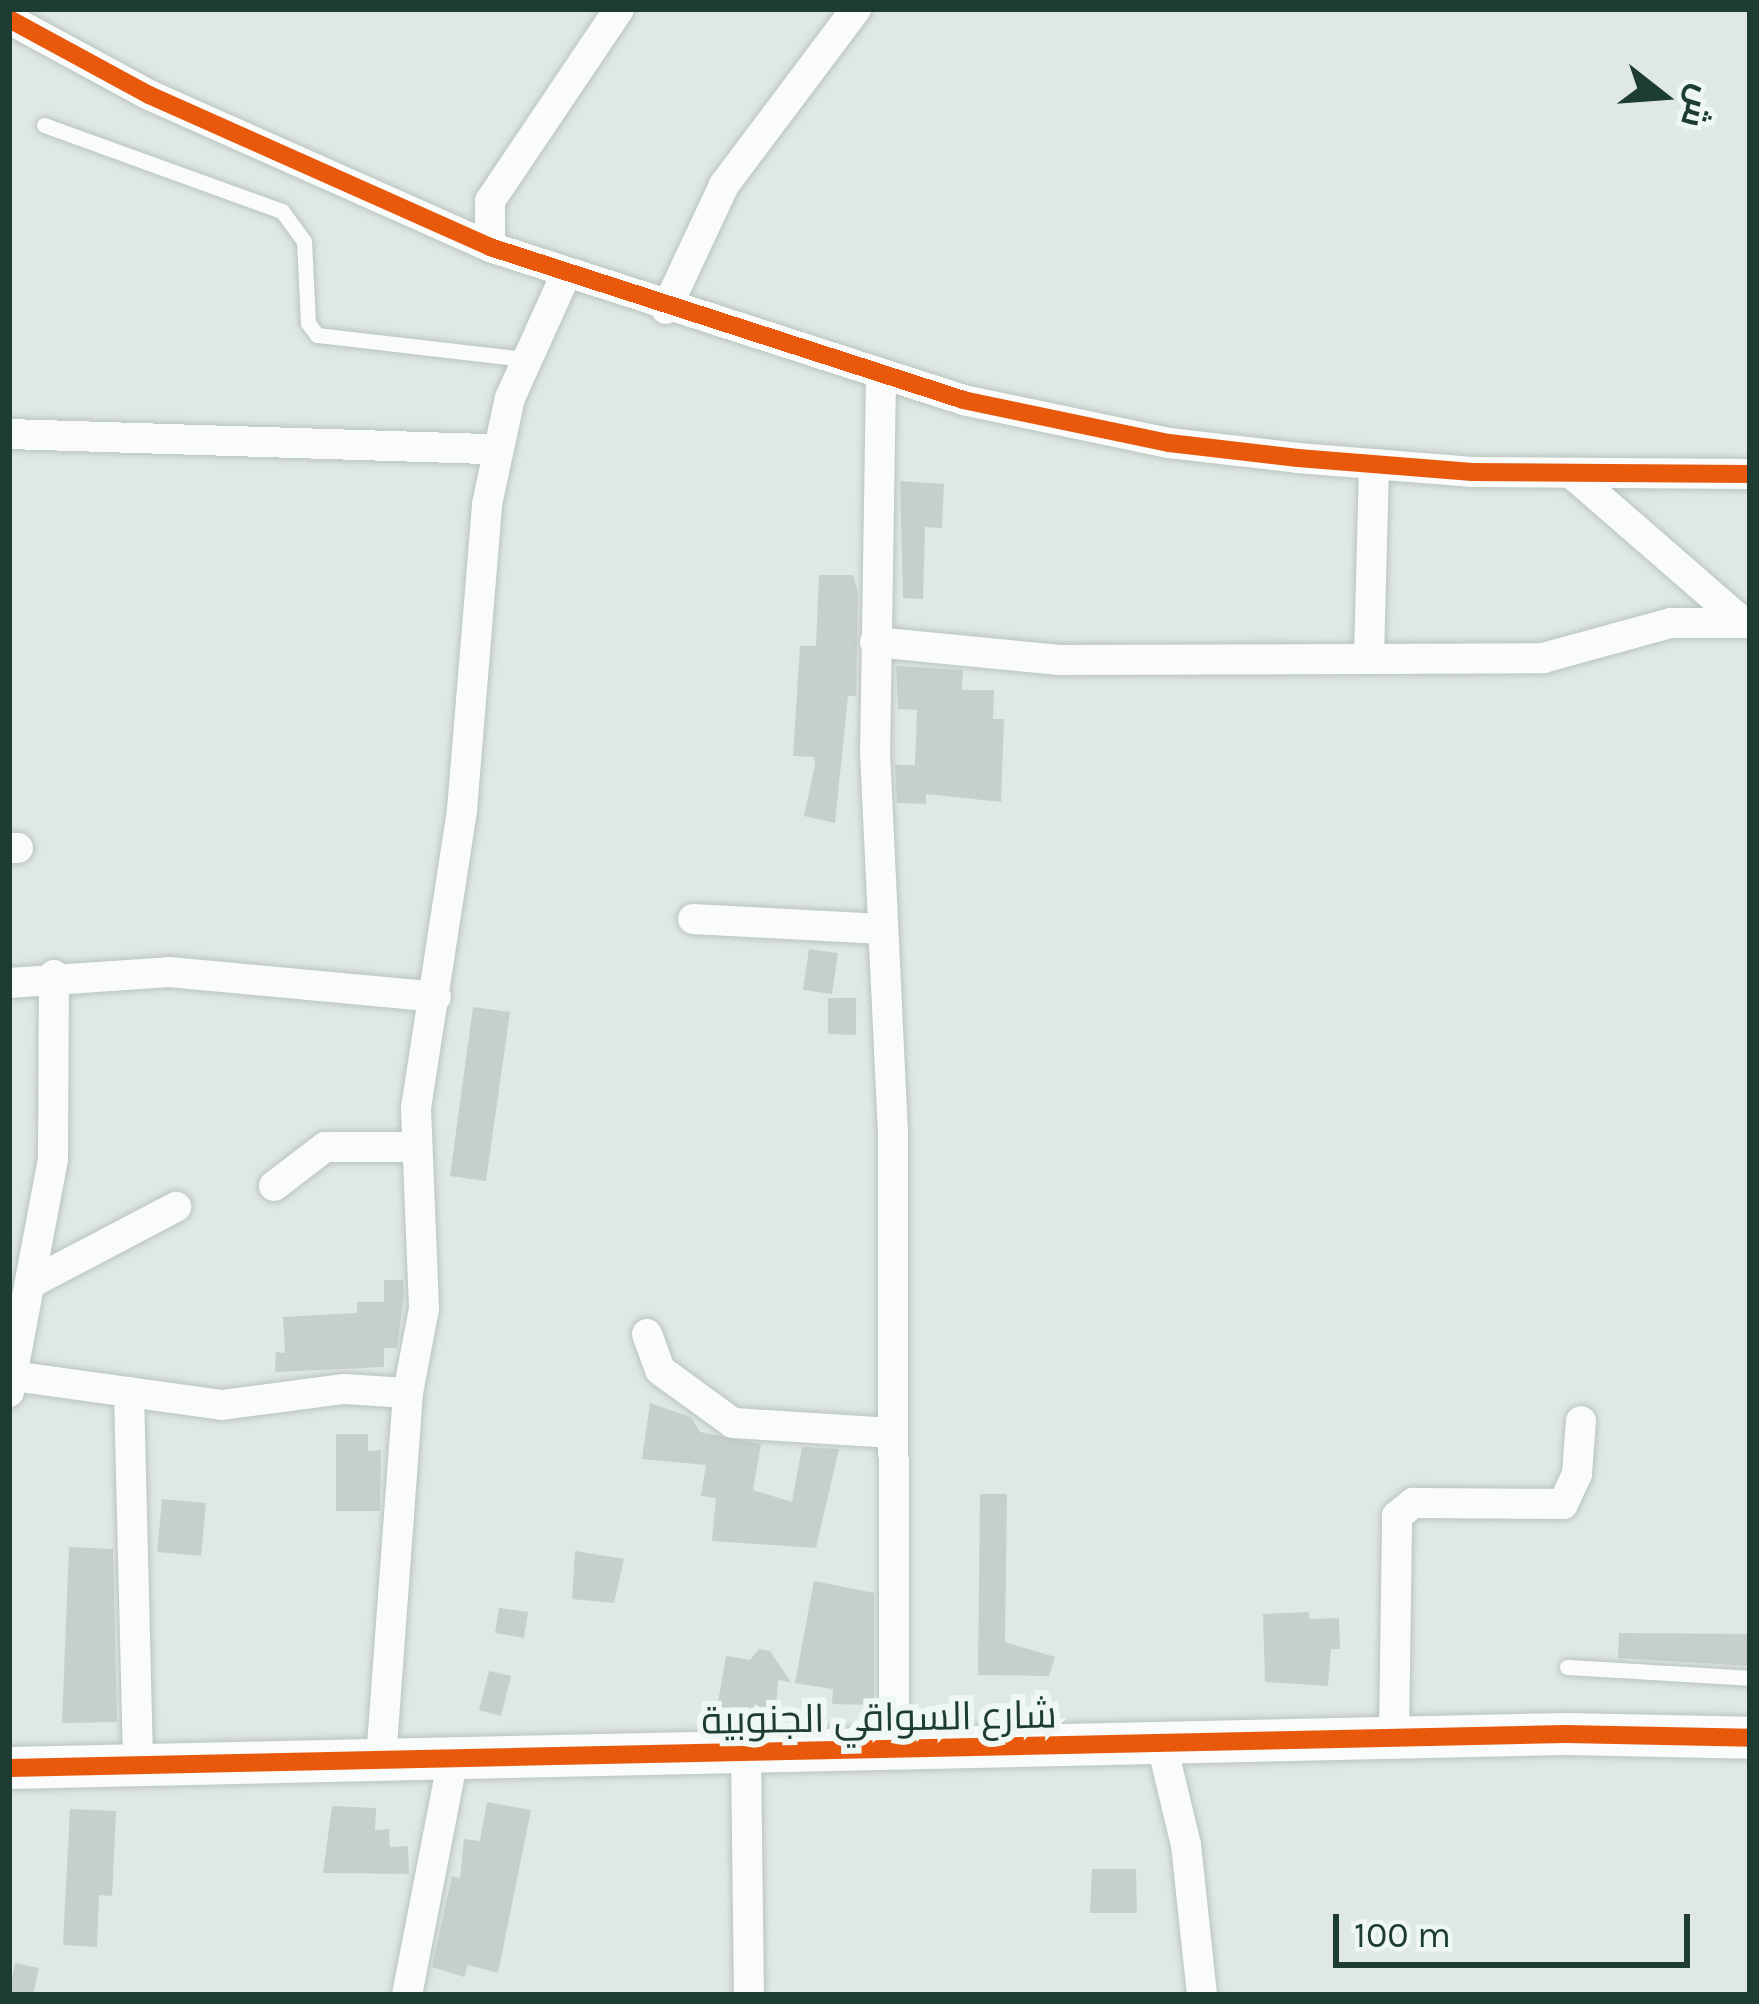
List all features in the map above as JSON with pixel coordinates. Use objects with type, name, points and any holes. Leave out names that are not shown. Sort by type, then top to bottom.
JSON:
[{"type":"street","points":[[490,247],[490,201],[619,9]]},
{"type":"street","points":[[666,309],[724,185],[856,9]]},
{"type":"street","points":[[22,18],[149,95],[490,247],[565,276],[880,376],[1168,443],[1374,464],[1571,473],[1750,474]]},
{"type":"street","points":[[381,1760],[409,1393],[424,1308],[415,1147],[496,449],[524,359],[565,276]]},
{"type":"street","points":[[880,376],[875,642],[893,1130],[894,1750]]},
{"type":"street","points":[[9,434],[496,449]]},
{"type":"street","points":[[1369,657],[1374,464]]},
{"type":"street","points":[[1571,473],[1745,622]]},
{"type":"street","points":[[875,642],[1059,660],[1543,658],[1671,622],[1745,622]]},
{"type":"street","points":[[693,919],[882,929]]},
{"type":"street","points":[[9,983],[54,975],[169,972],[436,997]]},
{"type":"street","points":[[54,975],[52,1159],[11,1384],[246,1406],[344,1389],[409,1393]]},
{"type":"street","points":[[274,1186],[325,1147],[415,1147]]},
{"type":"street","points":[[32,1283],[176,1207]]},
{"type":"street","points":[[647,1334],[660,1370],[734,1423],[893,1433]]},
{"type":"street","points":[[129,1392],[138,1766]]},
{"type":"street","points":[[1394,1738],[1396,1516],[1413,1503],[1563,1504],[1577,1474],[1581,1421]]},
{"type":"street","name":"شارع السواقي الجنوبية","points":[[9,1768],[1394,1738],[1750,1738]]},
{"type":"street","points":[[1162,1744],[1186,1845],[1202,1995]]},
{"type":"street","points":[[746,1753],[749,1995]]},
{"type":"street","points":[[406,1995],[453,1759]]},
{"type":"lane","points":[[44,125],[282,211],[304,241],[308,322],[317,334],[524,359]]},
{"type":"lane","points":[[1567,1666],[1750,1678]]},
{"type":"building","points":[[900,481],[944,484],[942,528],[925,527],[923,599],[903,598]]},
{"type":"building","points":[[819,575],[853,575],[858,593],[856,696],[848,696],[835,823],[804,816],[814,757],[793,756],[800,646],[816,646]]},
{"type":"building","points":[[896,666],[963,670],[962,690],[994,690],[993,719],[1004,719],[1001,802],[926,794],[926,804],[897,803],[895,765],[915,765],[917,710],[898,709]]},
{"type":"building","points":[[809,949],[838,953],[832,994],[803,990]]},
{"type":"building","points":[[828,998],[856,998],[856,1035],[828,1034]]},
{"type":"building","points":[[473,1007],[510,1012],[486,1181],[450,1176]]},
{"type":"building","points":[[384,1280],[403,1280],[404,1295],[397,1348],[384,1348],[384,1367],[275,1372],[276,1352],[285,1353],[283,1317],[357,1313],[357,1302],[384,1302]]},
{"type":"building","points":[[650,1403],[691,1417],[700,1432],[761,1444],[753,1490],[792,1502],[802,1447],[839,1449],[816,1548],[712,1541],[716,1498],[701,1496],[706,1465],[642,1459]]},
{"type":"building","points":[[336,1434],[368,1434],[368,1451],[381,1450],[380,1511],[336,1511]]},
{"type":"building","points":[[980,1494],[1007,1494],[1005,1642],[1055,1657],[1049,1676],[978,1675]]},
{"type":"building","points":[[162,1499],[206,1503],[201,1556],[157,1552]]},
{"type":"building","points":[[69,1547],[113,1549],[117,1722],[62,1723]]},
{"type":"building","points":[[575,1551],[624,1559],[614,1603],[572,1599]]},
{"type":"building","points":[[814,1581],[874,1593],[874,1705],[832,1704],[833,1689],[795,1683]]},
{"type":"building","points":[[499,1608],[528,1612],[524,1638],[495,1633]]},
{"type":"building","points":[[1309,1612],[1309,1619],[1339,1618],[1340,1649],[1331,1649],[1328,1686],[1265,1682],[1263,1614]]},
{"type":"building","points":[[1619,1633],[1750,1634],[1750,1666],[1618,1658]]},
{"type":"building","points":[[759,1649],[770,1651],[791,1682],[778,1680],[776,1709],[717,1708],[726,1656],[750,1660]]},
{"type":"building","points":[[489,1671],[511,1676],[501,1716],[479,1710]]},
{"type":"building","points":[[487,1802],[531,1810],[498,1973],[468,1965],[464,1977],[432,1967],[452,1876],[460,1878],[464,1839],[480,1841]]},
{"type":"building","points":[[332,1806],[376,1808],[375,1830],[389,1829],[390,1847],[408,1846],[409,1874],[323,1873]]},
{"type":"building","points":[[70,1809],[116,1811],[112,1896],[99,1895],[97,1947],[63,1945]]},
{"type":"building","points":[[1092,1869],[1136,1869],[1137,1913],[1090,1913]]},
{"type":"building","points":[[15,1963],[39,1968],[33,1995],[9,1995]]},
{"type":"cycle path","points":[[9,19],[149,95],[490,247],[963,400],[1169,443],[1298,458],[1472,472],[1750,474]]},
{"type":"cycle path","points":[[9,1768],[1566,1734],[1750,1738]]}]
